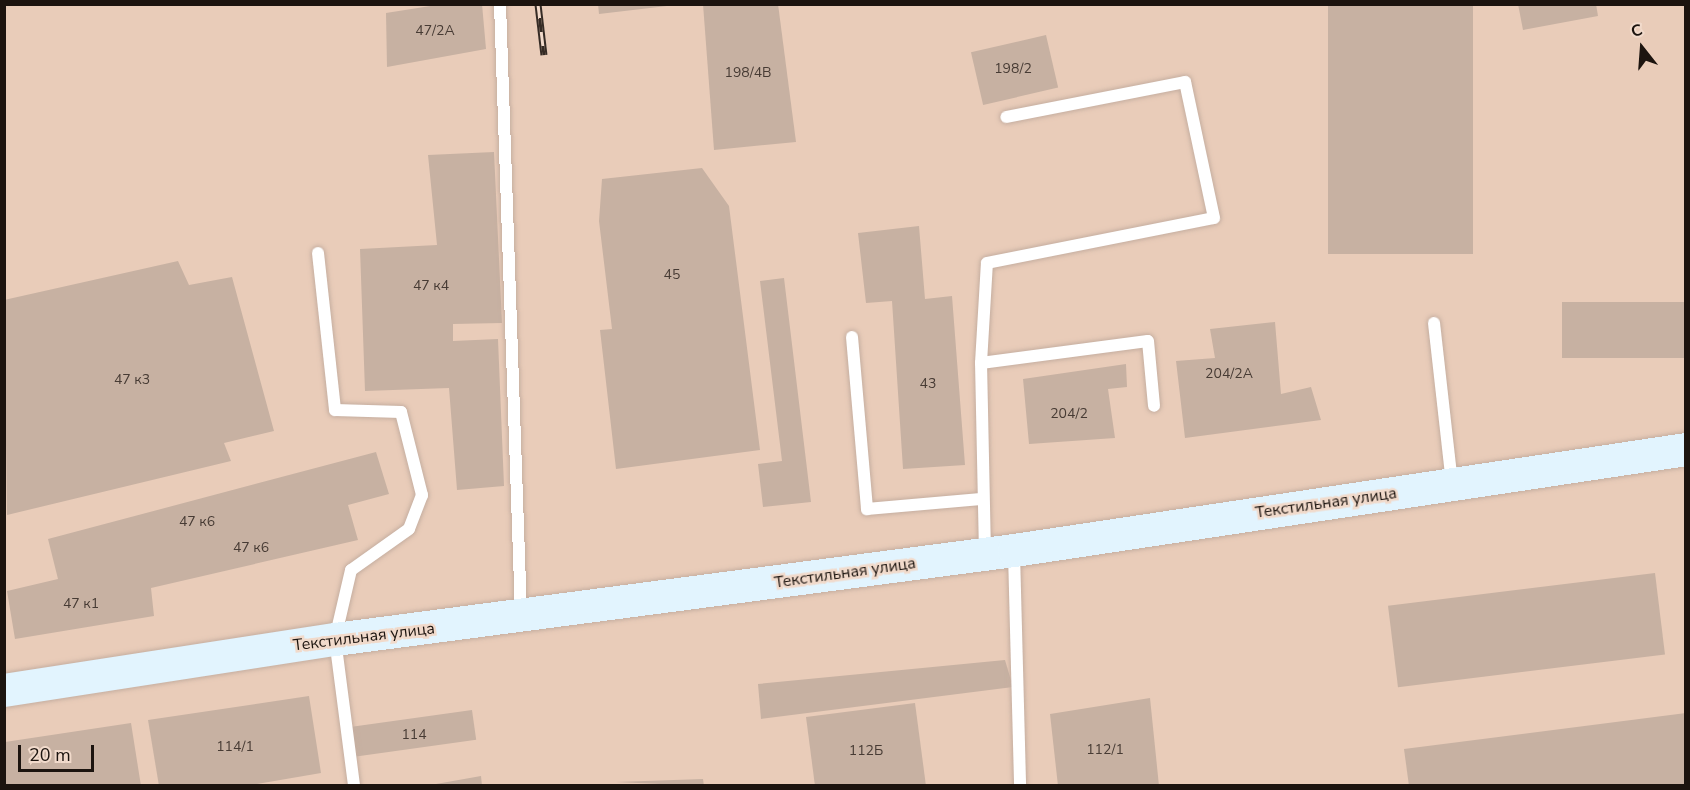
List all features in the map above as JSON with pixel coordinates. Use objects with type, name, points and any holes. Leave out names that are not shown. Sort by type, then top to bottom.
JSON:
[{"type":"main road","name":"Текстильная улица","points":[[4,690],[335,639],[521,617],[999,552],[1686,449]]},
{"type":"lane","points":[[500,4],[521,617]]},
{"type":"lane","points":[[1006,117],[1185,82],[1214,218],[987,263],[981,363],[981,499],[999,552],[1020,786]]},
{"type":"lane","points":[[318,253],[334,410],[400,412],[422,495],[409,529],[351,570],[335,639],[354,786]]},
{"type":"lane","points":[[1434,324],[1452,484]]},
{"type":"lane","points":[[852,337],[867,510],[981,499]]},
{"type":"lane","points":[[981,363],[1148,341],[1154,406]]},
{"type":"shaded area","points":[[5,5],[1685,5],[1685,785],[5,785]]},
{"type":"building","points":[[443,4],[482,4],[486,49],[387,67],[386,13]]},
{"type":"building","points":[[598,4],[667,4],[667,6],[599,14]]},
{"type":"building","points":[[703,4],[778,4],[796,142],[714,150]]},
{"type":"building","points":[[1328,4],[1473,4],[1473,254],[1328,254]]},
{"type":"building","points":[[1518,4],[1596,4],[1598,16],[1523,30]]},
{"type":"building","points":[[1046,35],[1058,88],[983,105],[971,52]]},
{"type":"building","points":[[494,152],[502,323],[453,324],[453,341],[498,339],[504,486],[457,490],[449,388],[365,391],[360,249],[437,245],[428,155]]},
{"type":"building","points":[[702,168],[729,206],[760,450],[616,469],[600,330],[612,329],[599,221],[602,179]]},
{"type":"building","points":[[919,226],[925,299],[952,296],[965,465],[903,469],[892,301],[866,303],[858,233]]},
{"type":"building","points":[[178,261],[189,285],[232,277],[274,431],[224,443],[231,461],[7,515],[4,300]]},
{"type":"building","points":[[784,278],[811,502],[763,507],[758,464],[782,461],[760,281]]},
{"type":"building","points":[[1562,302],[1686,302],[1686,358],[1562,358]]},
{"type":"building","points":[[1275,322],[1281,394],[1311,387],[1321,420],[1185,438],[1176,361],[1215,358],[1210,329]]},
{"type":"building","points":[[1126,364],[1127,387],[1108,389],[1115,438],[1029,444],[1023,379]]},
{"type":"building","points":[[376,452],[389,494],[348,505],[358,540],[151,588],[154,616],[15,639],[7,591],[58,579],[48,539]]},
{"type":"building","points":[[1655,573],[1665,654],[1398,687],[1388,606]]},
{"type":"building","points":[[1005,660],[1013,687],[761,719],[758,684]]},
{"type":"building","points":[[309,696],[321,773],[245,786],[159,786],[148,720]]},
{"type":"building","points":[[1150,698],[1159,786],[1058,786],[1050,714]]},
{"type":"building","points":[[915,703],[926,786],[815,786],[806,717]]},
{"type":"building","points":[[472,710],[476,740],[354,757],[350,727]]},
{"type":"building","points":[[1686,713],[1686,786],[1409,786],[1404,749]]},
{"type":"building","points":[[131,723],[141,786],[5,786],[5,742]]},
{"type":"building","points":[[481,776],[482,786],[436,786],[436,784]]},
{"type":"building","points":[[703,779],[704,786],[616,782]]},
{"type":"railway","points":[[538,4],[544,55]]}]
